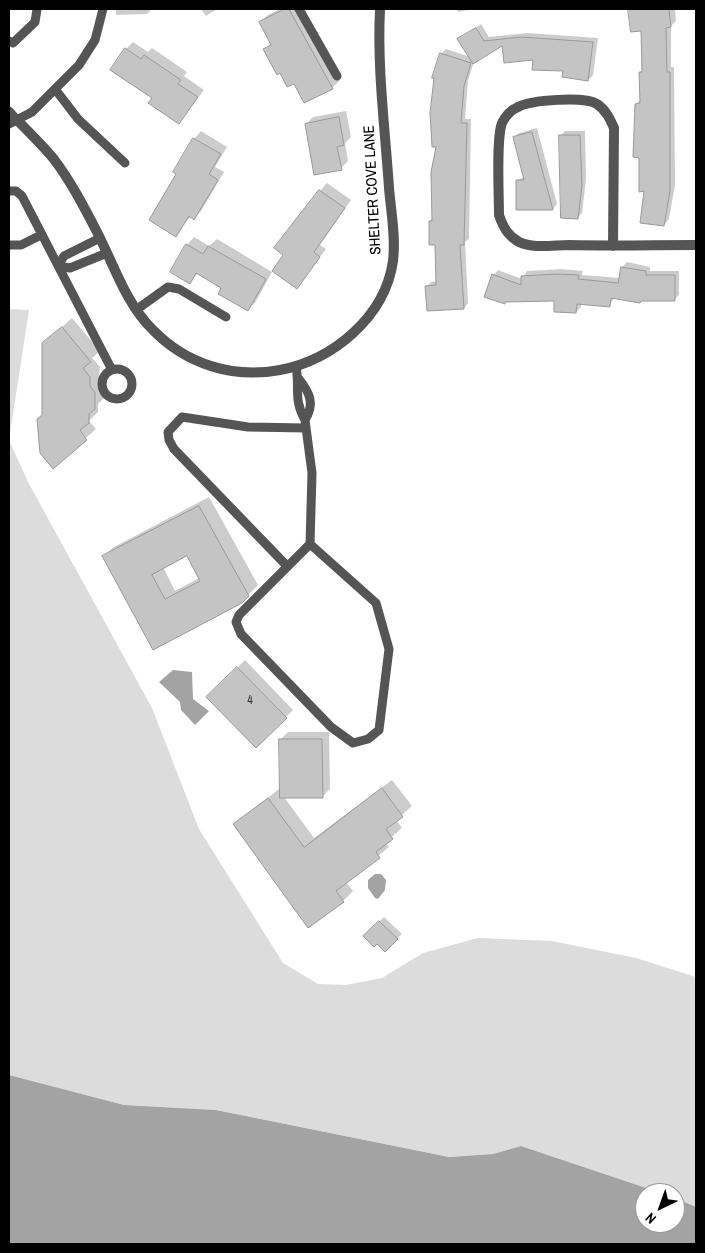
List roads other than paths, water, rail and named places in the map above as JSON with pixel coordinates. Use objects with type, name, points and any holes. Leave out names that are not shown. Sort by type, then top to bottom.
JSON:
[{"type":"street","name":"SHELTER COVE LANE","points":[[13,122],[53,158],[100,238],[136,310],[165,341],[192,359],[210,367],[250,373],[275,371],[296,366],[344,342],[370,314],[385,288],[390,273],[393,241],[381,82],[380,9]]},
{"type":"street","points":[[613,246],[614,128],[609,115],[599,105],[585,100],[528,103],[516,107],[506,117],[500,130],[499,215],[502,227],[518,242],[532,246],[613,246],[696,246]]},
{"type":"lane","points":[[9,41],[13,42],[34,22],[37,9]]},
{"type":"lane","points":[[9,111],[13,122],[32,112],[79,65],[95,40],[103,9]]},
{"type":"lane","points":[[299,9],[337,76]]},
{"type":"lane","points":[[55,89],[78,119],[125,163]]},
{"type":"lane","points":[[9,191],[16,191],[22,196],[112,370]]},
{"type":"lane","points":[[9,245],[21,245],[41,235]]},
{"type":"lane","points":[[58,266],[64,256],[100,238]]},
{"type":"lane","points":[[58,266],[70,268],[107,253]]},
{"type":"lane","points":[[136,310],[168,287],[179,289],[226,318]]},
{"type":"lane","points":[[296,366],[299,379],[296,394],[299,409],[306,424],[312,473],[310,544],[239,615],[236,622],[241,634],[343,738],[353,743],[368,739],[379,730],[389,649],[383,622],[376,603],[310,544]]},
{"type":"lane","points":[[299,379],[310,393],[311,411],[306,424]]},
{"type":"lane","points":[[287,566],[174,449],[169,440],[168,432],[182,417],[248,427],[306,424]]}]
